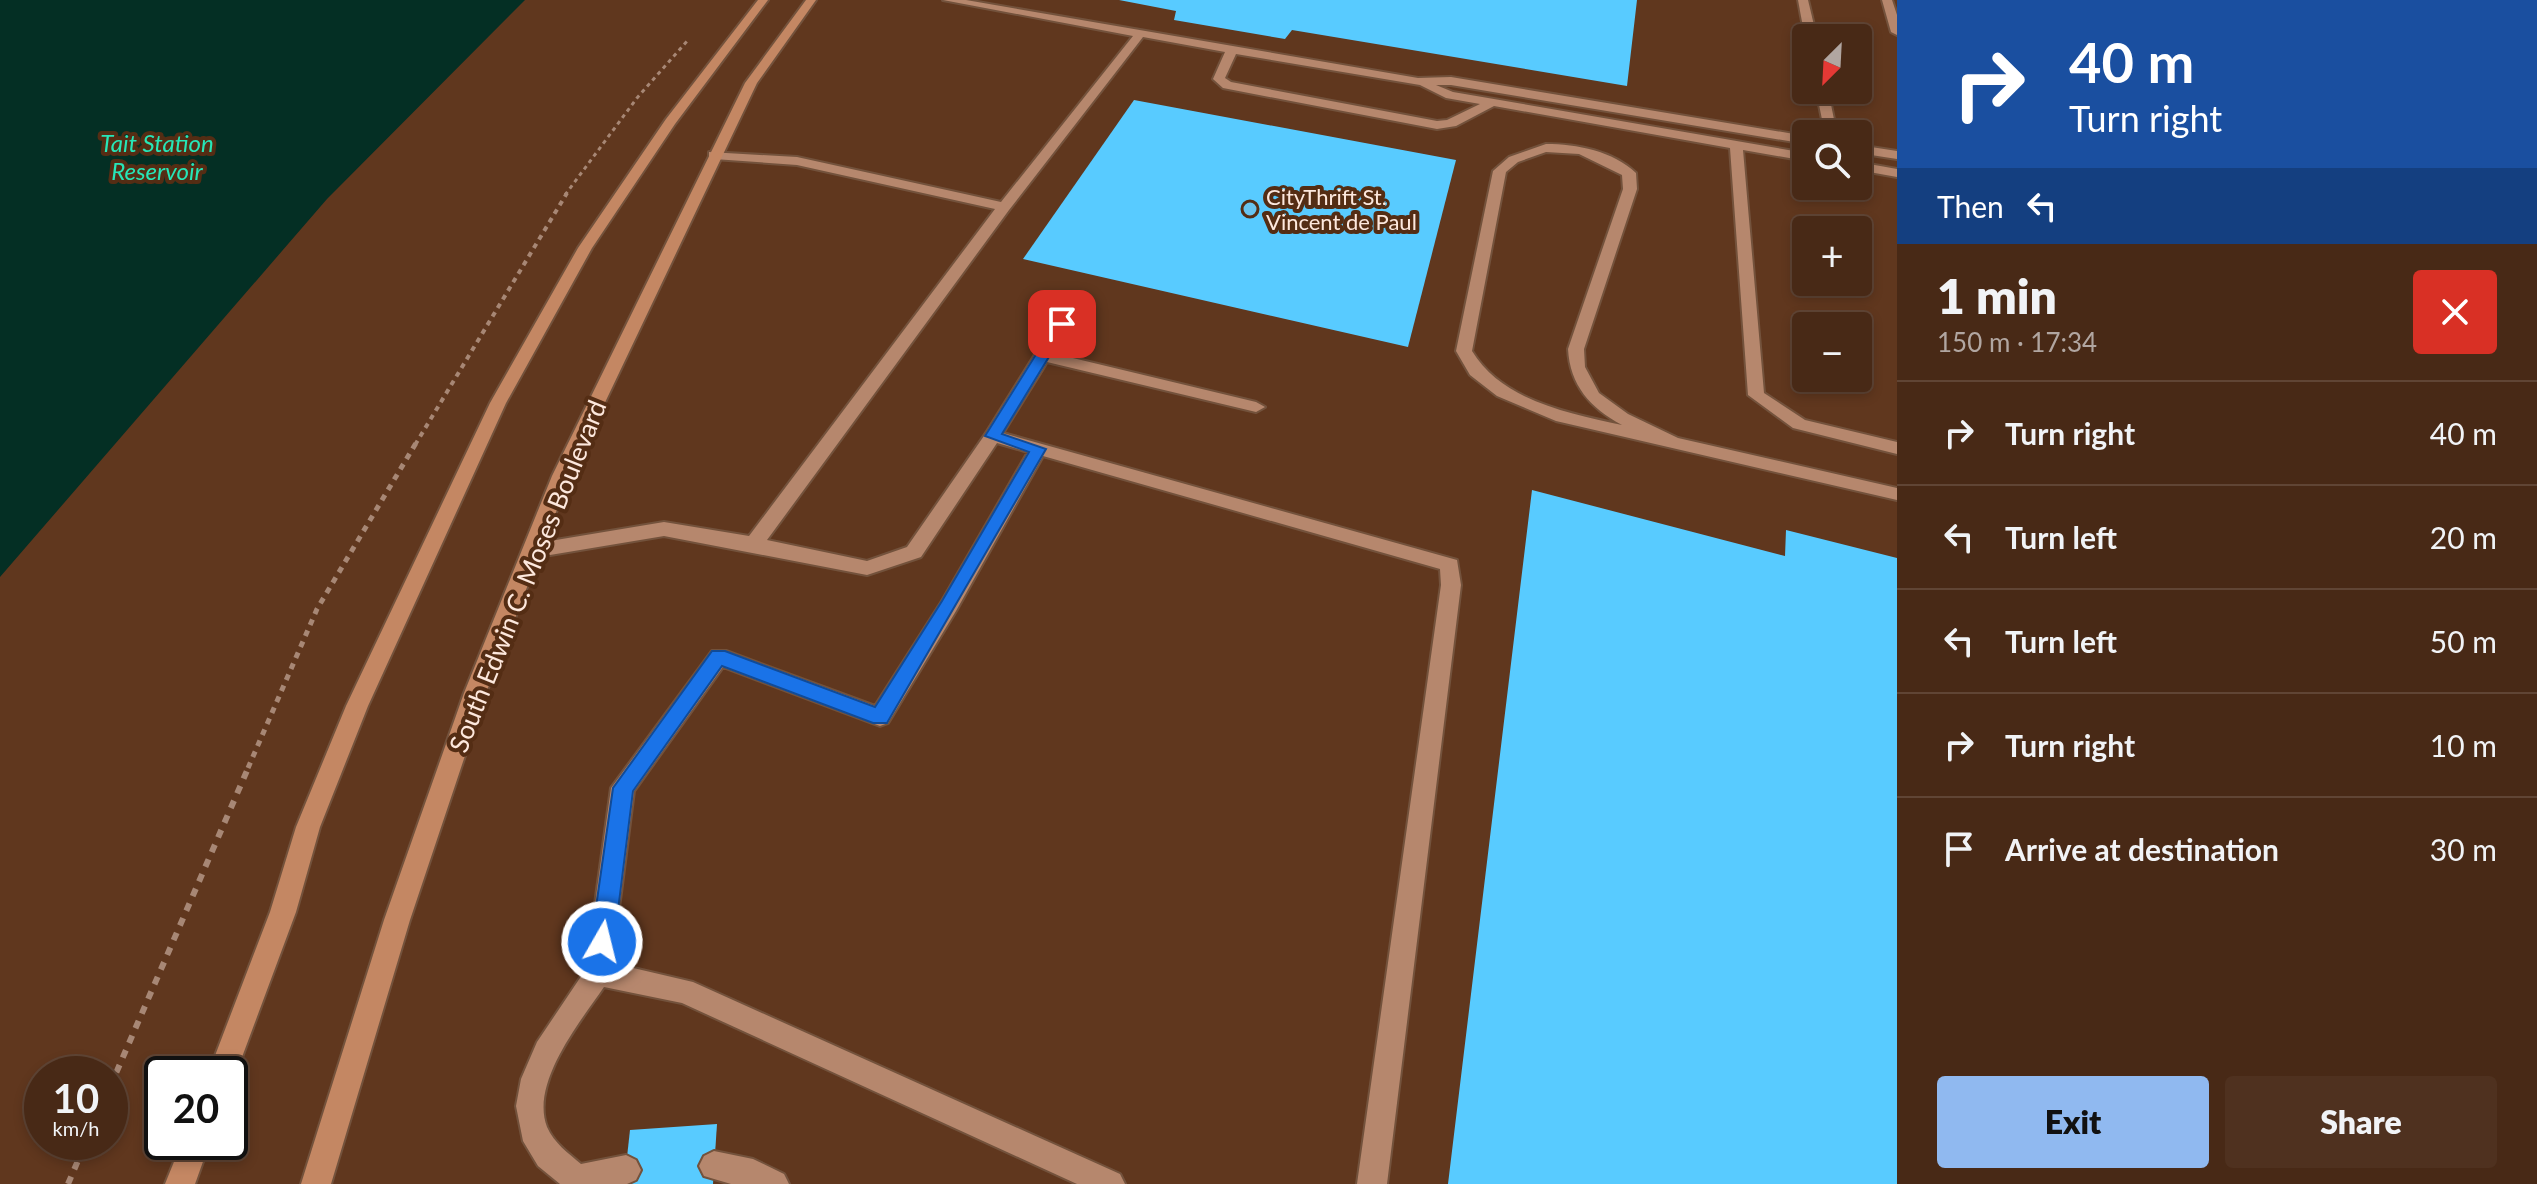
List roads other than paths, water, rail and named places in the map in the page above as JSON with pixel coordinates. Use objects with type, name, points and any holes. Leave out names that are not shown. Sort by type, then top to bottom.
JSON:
[{"type":"main road","points":[[229,1056],[283,912],[308,827],[357,706],[498,403],[585,248],[670,122],[763,0]]},
{"type":"main road","name":"South Edwin C. Moses Boulevard","points":[[316,1184],[408,890],[475,693],[561,476],[751,83],[811,0]]},
{"type":"main road","points":[[180,1184],[189,1160]]},
{"type":"lane","points":[[948,0],[1418,82],[1451,81],[1792,138]]},
{"type":"lane","points":[[1803,0],[1808,24]]},
{"type":"lane","points":[[1887,0],[1897,32]]},
{"type":"lane","points":[[754,544],[1004,207],[1139,35]]},
{"type":"lane","points":[[1232,50],[1219,79],[1223,84],[1437,125],[1458,123],[1472,109],[1495,103]]},
{"type":"lane","points":[[1418,82],[1450,95],[1792,155]]},
{"type":"lane","points":[[1736,145],[1756,395],[1799,424],[1897,448]]},
{"type":"lane","points":[[1671,441],[1618,418],[1586,390],[1575,367],[1576,349],[1630,189],[1629,173],[1611,161],[1558,148],[1533,149],[1514,156],[1500,171],[1464,351],[1476,371],[1503,392],[1562,417],[1897,494]]},
{"type":"lane","points":[[1872,151],[1897,155]]},
{"type":"lane","points":[[714,155],[797,161],[1004,207]]},
{"type":"lane","points":[[1872,169],[1897,173]]},
{"type":"lane","points":[[532,551],[664,529],[867,568],[914,552],[993,436],[1062,324]]},
{"type":"lane","points":[[1043,356],[1256,407]]},
{"type":"lane","points":[[993,436],[1450,565],[1451,585],[1429,764],[1372,1184]]},
{"type":"lane","points":[[626,1170],[577,1179],[553,1164],[531,1133],[529,1088],[598,973],[623,788],[719,657],[880,717],[949,606],[1038,449]]},
{"type":"lane","points":[[598,973],[684,991],[1110,1184]]},
{"type":"lane","points":[[714,1166],[753,1174],[774,1184]]},
{"type":"water","name":"Tait Station Reservoir","points":[[0,0],[525,0],[327,199],[0,577]]},
{"type":"place","name":"CityThrift St. Vincent de Paul","points":[[1250,209]]}]
